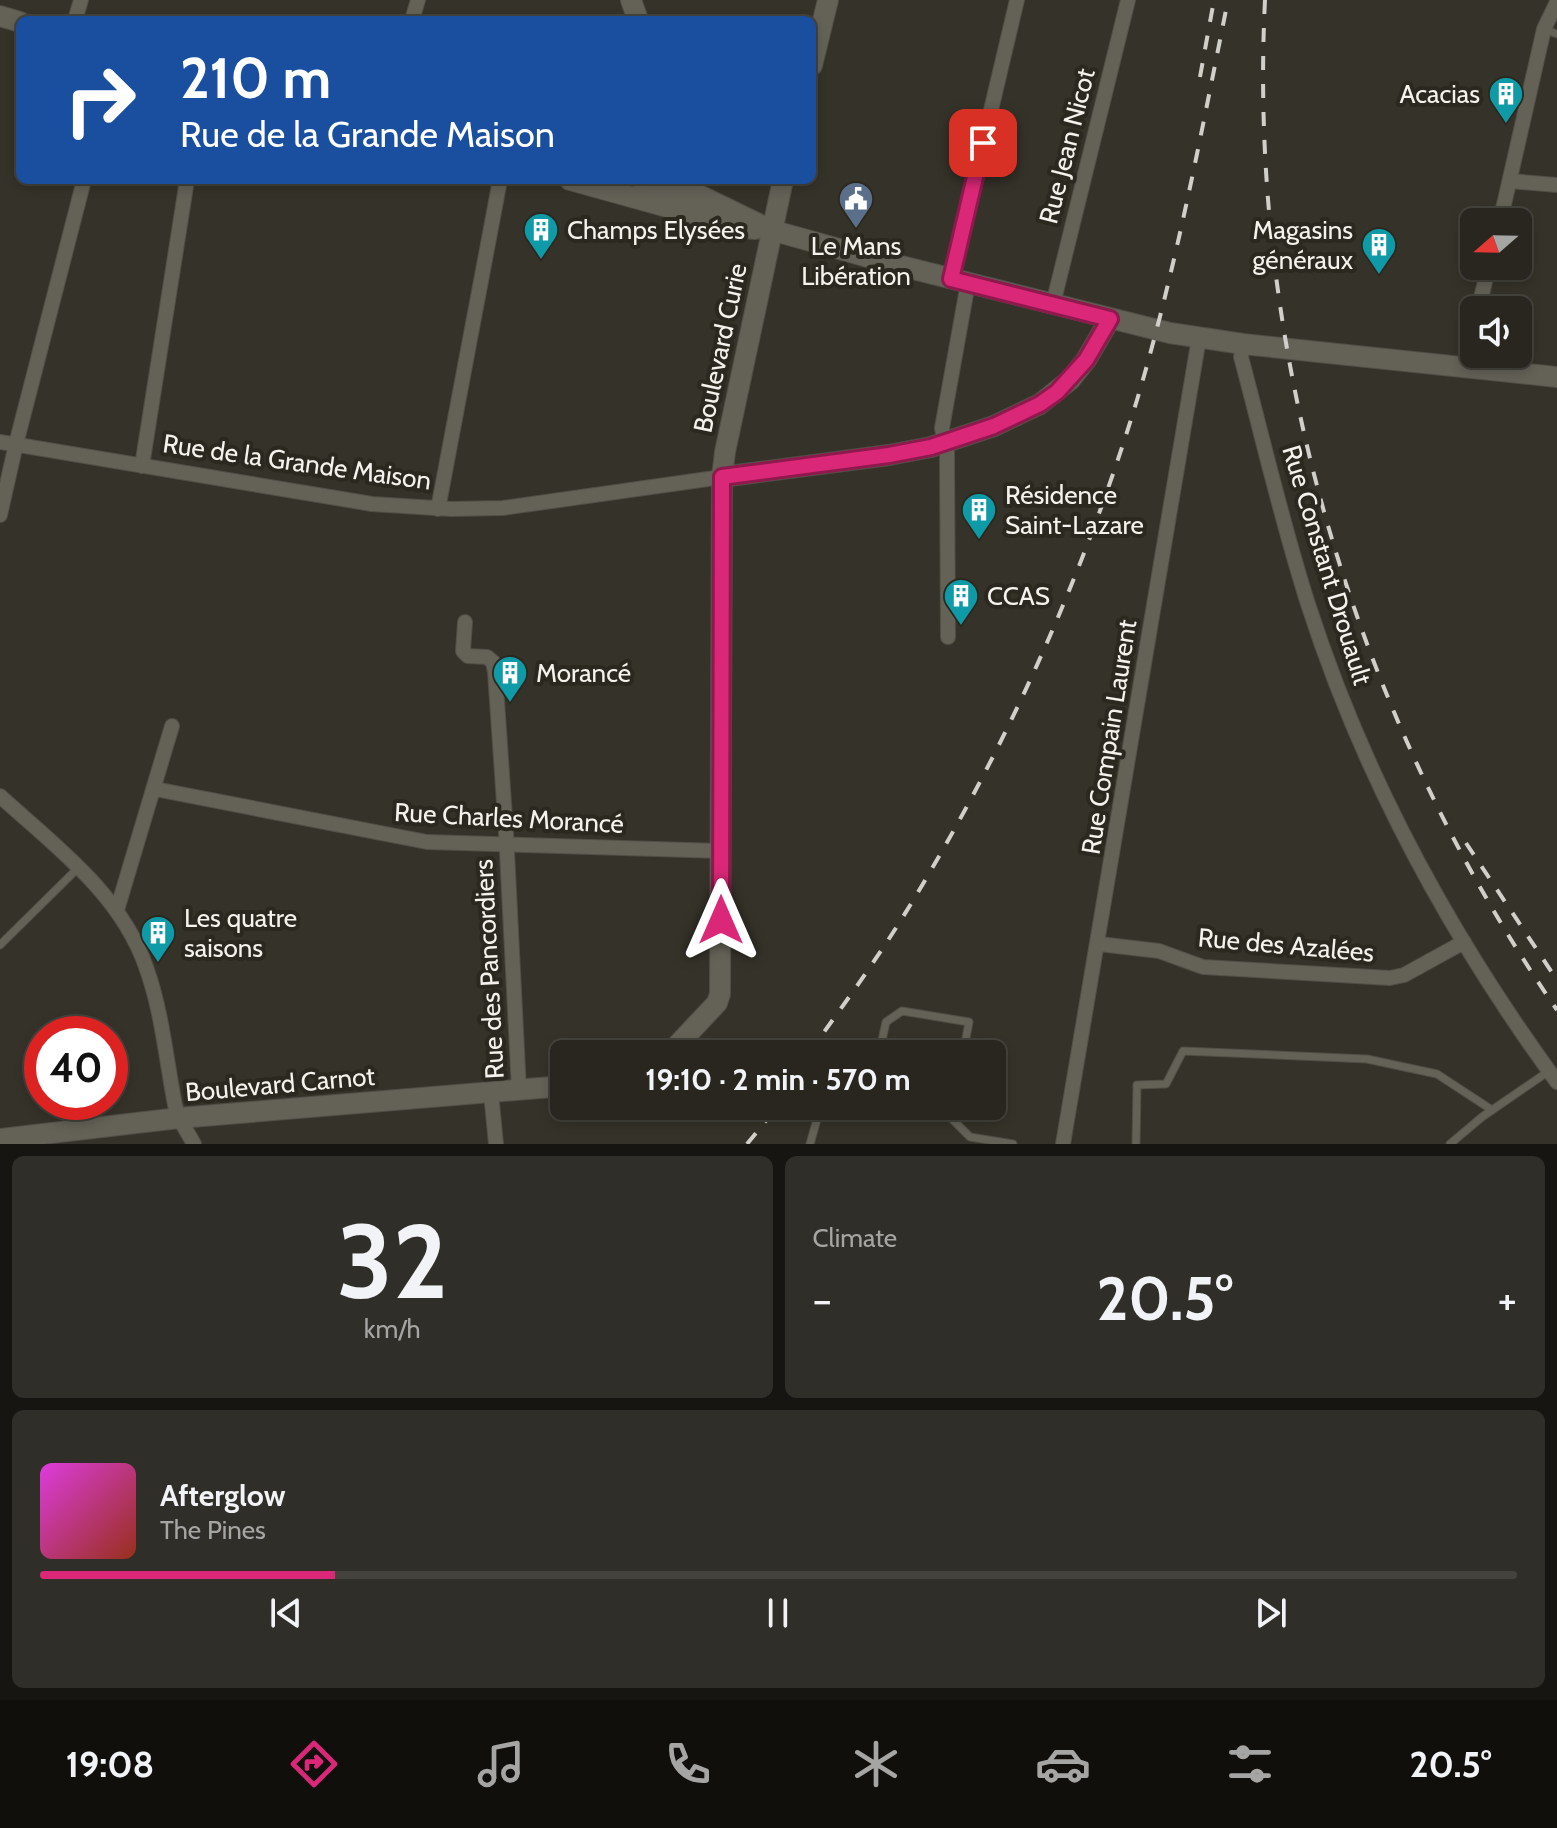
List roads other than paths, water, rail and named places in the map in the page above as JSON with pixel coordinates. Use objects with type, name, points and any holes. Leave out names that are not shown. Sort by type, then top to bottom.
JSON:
[{"type":"street","points":[[816,49],[828,0]]},
{"type":"street","points":[[948,637],[947,452],[942,428],[960,281],[1017,0]]},
{"type":"street","name":"Rue Jean Nicot","points":[[1053,304],[1128,0]]},
{"type":"street","points":[[1503,208],[1557,2]]},
{"type":"street","points":[[1510,181],[1557,185]]},
{"type":"street","points":[[0,515],[83,184]]},
{"type":"street","points":[[142,466],[186,184]]},
{"type":"street","points":[[438,509],[499,184]]},
{"type":"street","points":[[604,184],[679,193],[743,228],[771,230],[1110,319],[1199,338],[1460,368]]},
{"type":"street","points":[[653,184],[726,207],[771,230]]},
{"type":"street","points":[[710,184],[726,207]]},
{"type":"street","name":"Boulevard Curie","points":[[722,477],[782,184]]},
{"type":"street","name":"Rue de la Grande Maison","points":[[0,442],[372,504],[438,509],[503,508],[889,455],[944,443],[994,426],[1040,404],[1057,392],[1086,360],[1110,319]]},
{"type":"street","name":"Rue Compain Laurent","points":[[1063,1144],[1199,338]]},
{"type":"street","name":"Rue Constant Drouault","points":[[1243,344],[1241,357],[1308,604],[1366,756],[1399,824],[1464,942],[1553,1076]]},
{"type":"street","points":[[1464,368],[1557,377]]},
{"type":"street","points":[[682,1040],[717,1003],[720,994],[722,477]]},
{"type":"street","name":"Rue des Pancordiers","points":[[465,622],[463,651],[468,656],[487,657],[493,662],[507,845],[519,1090]]},
{"type":"street","points":[[117,910],[172,726]]},
{"type":"street","name":"Rue Charles Morancé","points":[[155,789],[427,842],[721,851]]},
{"type":"street","points":[[0,796],[78,868],[117,910],[131,933],[149,975],[179,1118],[194,1144]]},
{"type":"street","name":"Rue des Azalées","points":[[1099,944],[1159,951],[1203,967],[1390,978],[1404,975],[1464,942]]},
{"type":"street","name":"Boulevard Carnot","points":[[0,1139],[85,1137],[179,1118],[550,1087]]},
{"type":"street","points":[[491,1093],[496,1144]]},
{"type":"lane","points":[[0,945],[78,868]]},
{"type":"lane","points":[[882,1040],[886,1022],[902,1011],[969,1022],[966,1040]]},
{"type":"lane","points":[[1136,1144],[1137,1085],[1166,1084],[1183,1051],[1367,1059],[1437,1074],[1492,1110]]},
{"type":"lane","points":[[1450,1144],[1492,1110],[1553,1076]]},
{"type":"lane","points":[[810,1144],[817,1120]]},
{"type":"lane","points":[[953,1120],[970,1137],[1013,1144]]},
{"type":"railway","points":[[1200,77],[1214,0]]},
{"type":"railway","points":[[818,1040],[879,954],[938,859],[1005,732],[1065,602],[1115,468],[1151,351],[1187,201],[1228,0]]},
{"type":"railway","points":[[1265,0],[1264,133],[1275,266],[1296,398],[1329,529],[1372,656],[1424,779],[1486,898],[1557,1010]]},
{"type":"railway","points":[[1466,843],[1557,980]]},
{"type":"railway","points":[[747,1144],[767,1120]]},
{"type":"place","name":"Acacias","points":[[1506,125]]},
{"type":"place","name":"Le Mans Libération","points":[[856,230]]},
{"type":"place","name":"Champs Elysées","points":[[541,261]]},
{"type":"place","name":"Magasins généraux","points":[[1379,276]]},
{"type":"place","name":"Résidence Saint-Lazare","points":[[979,541]]},
{"type":"place","name":"CCAS","points":[[961,627]]},
{"type":"place","name":"Morancé","points":[[510,704]]},
{"type":"place","name":"Les quatre saisons","points":[[158,964]]}]
